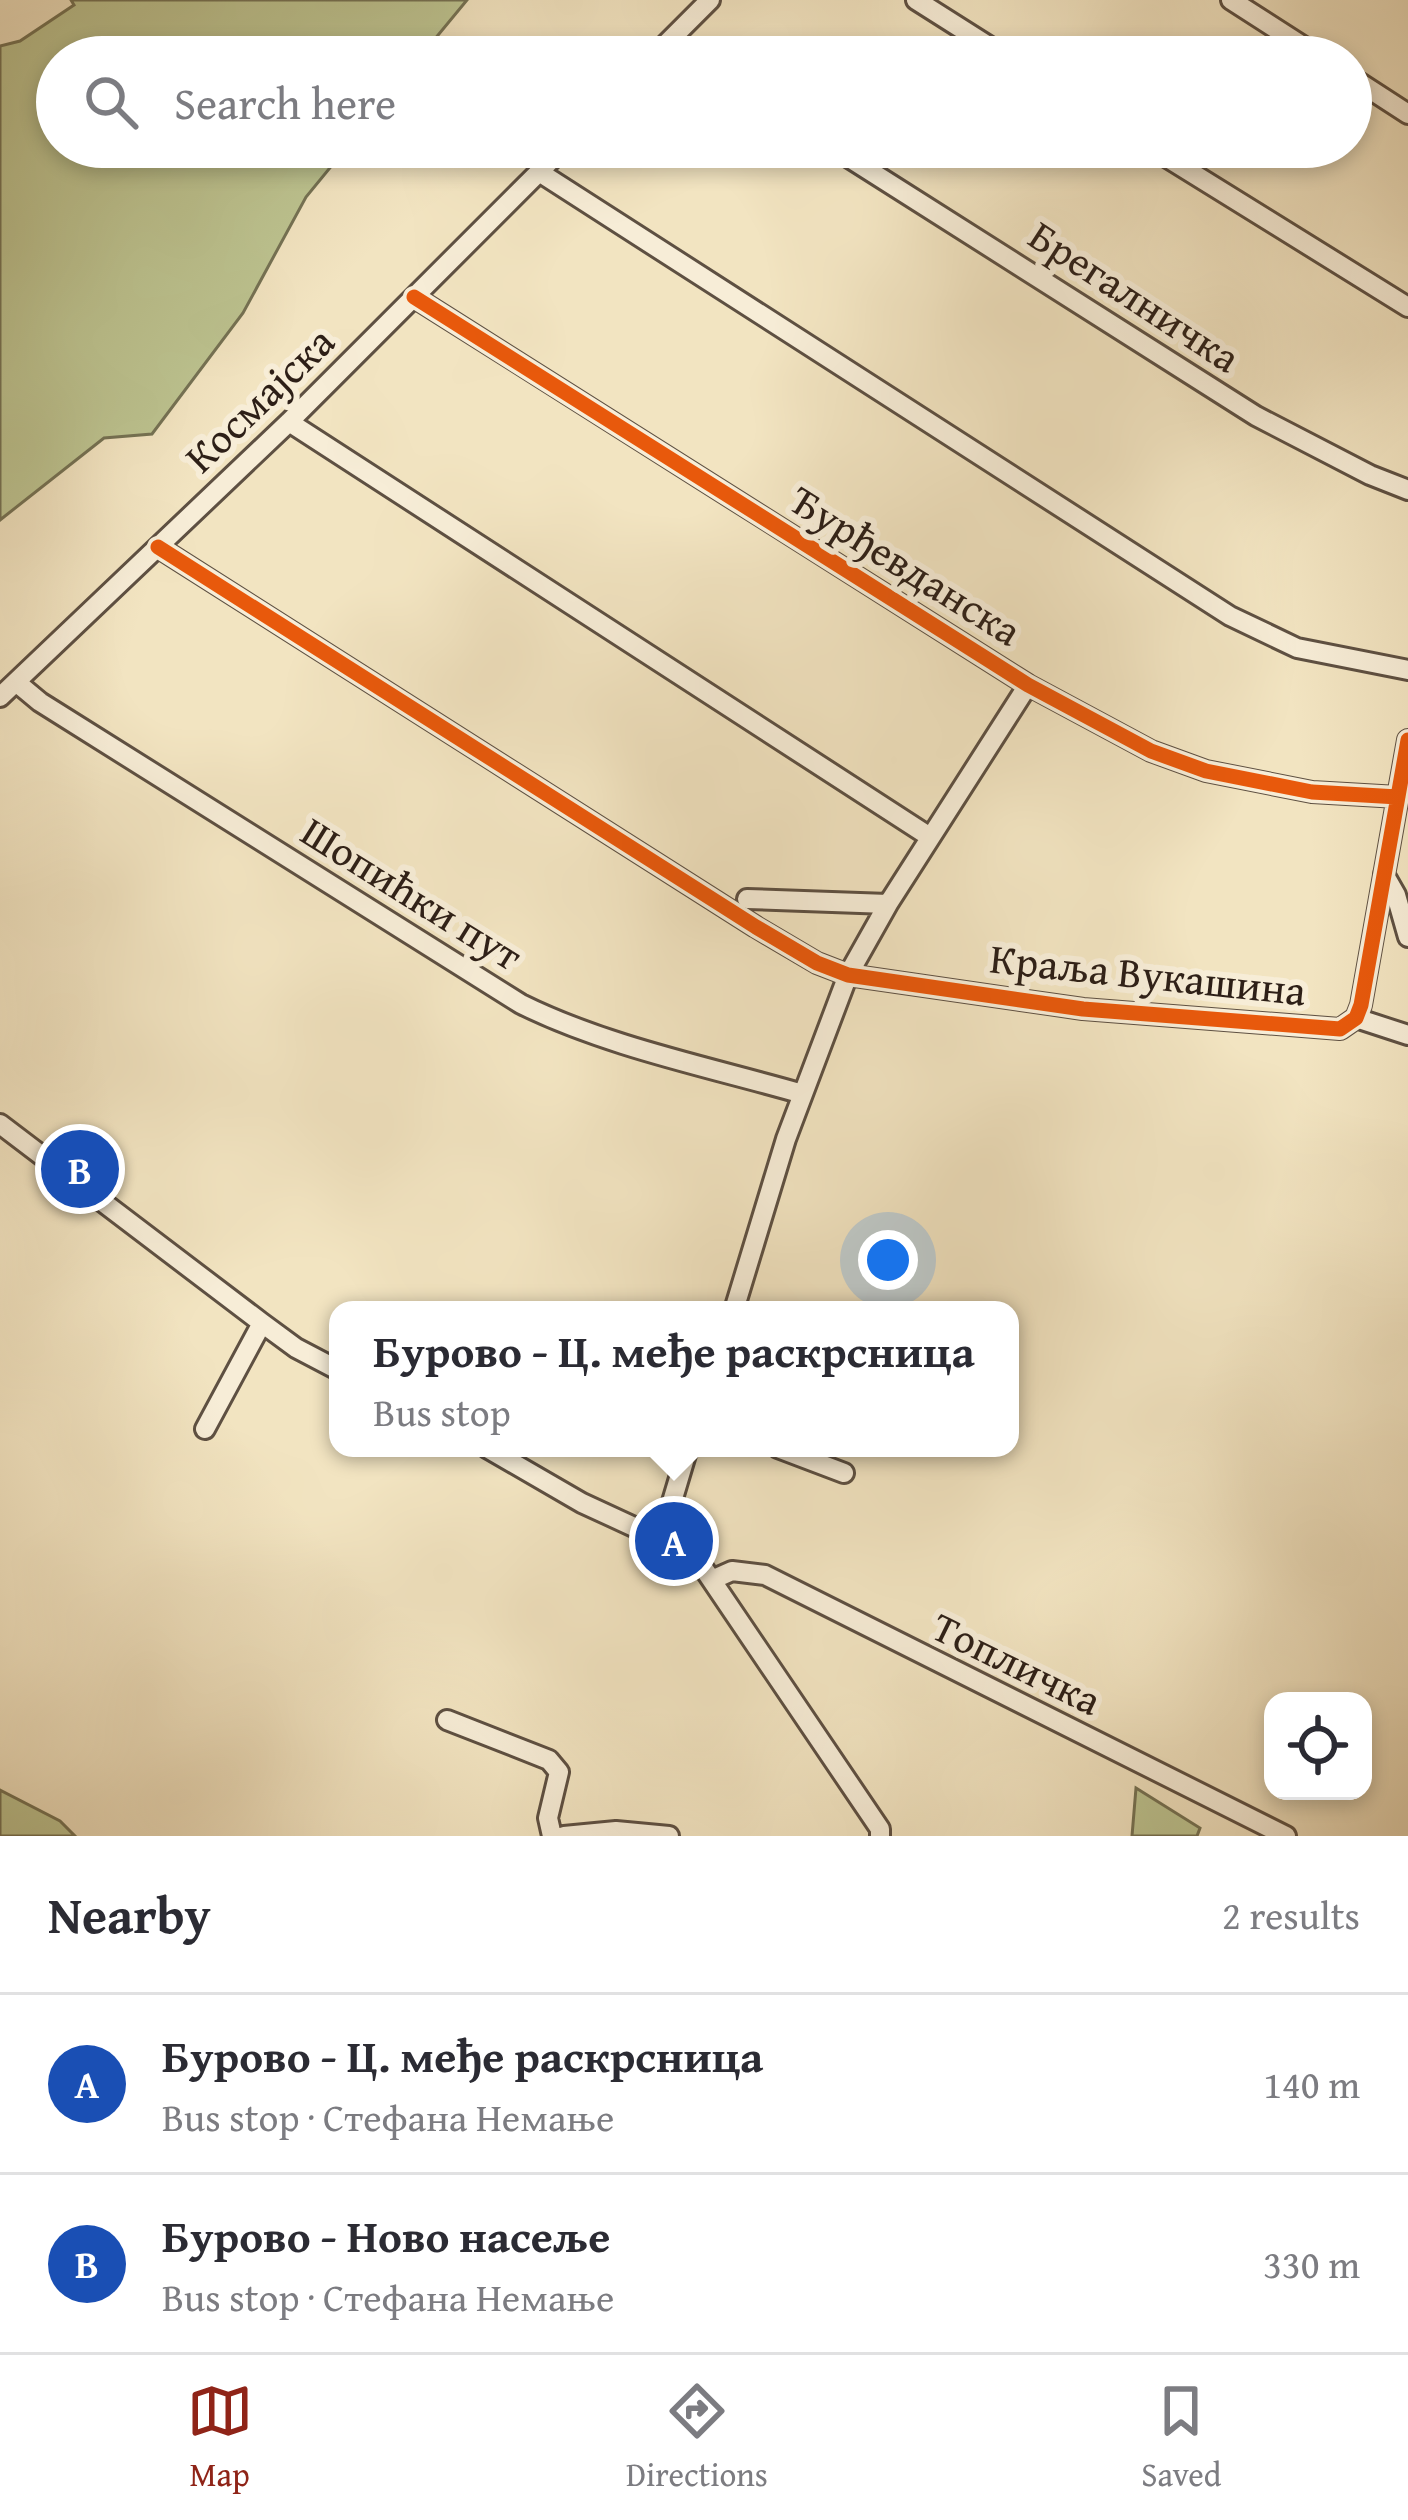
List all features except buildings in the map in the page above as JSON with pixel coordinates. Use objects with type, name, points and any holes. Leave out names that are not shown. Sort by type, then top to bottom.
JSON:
[{"type":"street","points":[[674,36],[710,0]]},
{"type":"street","points":[[916,0],[973,36]]},
{"type":"street","points":[[1231,0],[1287,36]]},
{"type":"street","points":[[1372,91],[1408,114]]},
{"type":"street","name":"Космајска","points":[[0,697],[289,422],[542,168]]},
{"type":"street","name":"Брегалничка","points":[[865,168],[1256,416],[1370,476],[1408,490]]},
{"type":"street","points":[[1184,168],[1408,308]]},
{"type":"street","points":[[538,172],[1230,616],[1298,648],[1408,670]]},
{"type":"street","name":"Ђурђевданска","points":[[414,297],[1028,686],[1151,751],[1206,771],[1312,792],[1398,797]]},
{"type":"street","points":[[289,422],[930,837]]},
{"type":"street","name":"Краља Вукашина","points":[[158,547],[737,915],[817,963],[848,975],[1177,1018],[1340,1029],[1356,1018],[1408,740]]},
{"type":"street","name":"Шопићки пут","points":[[16,682],[40,702],[520,1004],[616,1041],[803,1094]]},
{"type":"street","points":[[737,1301],[803,1094],[848,975],[1028,686]]},
{"type":"street","points":[[1384,874],[1396,895],[1408,937]]},
{"type":"street","points":[[746,899],[888,904]]},
{"type":"street","points":[[1356,1018],[1408,1035]]},
{"type":"street","points":[[0,1124],[296,1348],[329,1365]]},
{"type":"street","points":[[206,1429],[262,1323]]},
{"type":"street","points":[[503,1457],[582,1503],[686,1551],[714,1579],[854,1786],[880,1828],[880,1836]]},
{"type":"street","points":[[660,1542],[685,1457]]},
{"type":"street","points":[[802,1457],[844,1473]]},
{"type":"street","name":"Топличка","points":[[714,1579],[732,1571],[765,1575],[1286,1836]]},
{"type":"street","points":[[447,1720],[549,1760],[559,1772],[548,1818],[552,1836]]},
{"type":"street","points":[[564,1836],[616,1831],[669,1836]]},
{"type":"green space","points":[[71,0],[467,0],[437,36],[36,36],[36,168],[330,168],[306,197],[243,313],[152,434],[104,438],[0,520],[0,46],[20,41],[74,5]]},
{"type":"green space","points":[[1136,1788],[1200,1828],[1197,1836],[1132,1836]]},
{"type":"green space","points":[[0,1790],[60,1821],[75,1836],[0,1836]]},
{"type":"cycle path","points":[[414,297],[1028,685],[1151,751],[1206,771],[1312,792],[1398,797]]},
{"type":"cycle path","points":[[158,547],[756,927],[817,963],[848,975],[1083,1009],[1340,1029],[1356,1018],[1361,1005],[1408,740]]},
{"type":"place","name":"Бурово - Ново насеље","points":[[80,1169]]},
{"type":"place","name":"Бурово - Ц. међе раскрсница","points":[[674,1541]]}]
